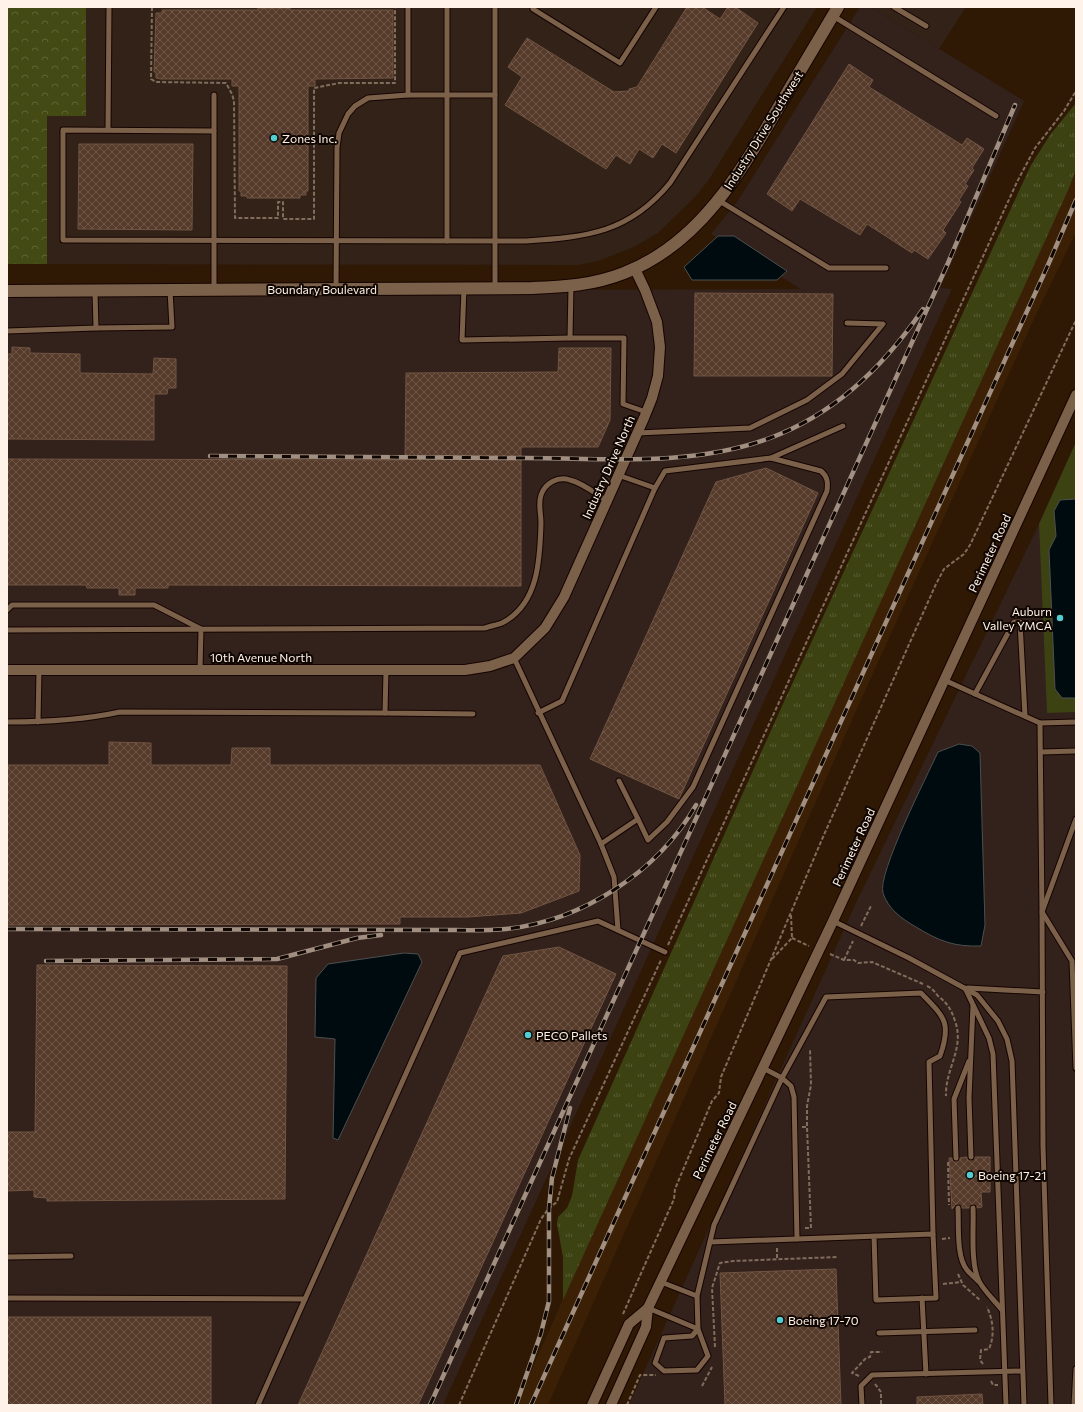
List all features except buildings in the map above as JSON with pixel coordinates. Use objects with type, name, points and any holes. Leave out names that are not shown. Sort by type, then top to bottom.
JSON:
[{"type":"street","name":"Industry Drive Southwest","points":[[634,269],[668,249],[685,236],[703,219],[737,176],[836,12]]},
{"type":"street","name":"Boundary Boulevard","points":[[7,291],[95,292],[570,286],[612,278],[634,269]]},
{"type":"street","name":"Industry Drive North","points":[[514,658],[541,633],[558,610],[646,412],[658,376],[660,347],[654,311],[634,269]]},
{"type":"street","name":"Perimeter Road","points":[[611,1405],[646,1327],[648,1308],[833,921],[1076,395]]},
{"type":"street","name":"10th Avenue North","points":[[7,670],[465,670],[490,666],[514,658]]},
{"type":"street","name":"Perimeter Road","points":[[592,1405],[629,1324],[648,1308]]},
{"type":"lane","points":[[108,130],[109,7]]},
{"type":"lane","points":[[408,7],[408,94]]},
{"type":"lane","points":[[447,7],[447,241]]},
{"type":"lane","points":[[495,7],[495,288]]},
{"type":"lane","points":[[534,7],[534,9],[620,64],[656,7]]},
{"type":"lane","points":[[214,131],[63,130],[63,240],[495,241],[564,239],[585,235],[612,227],[647,209],[658,198],[683,166],[784,7]]},
{"type":"lane","points":[[894,7],[926,26]]},
{"type":"lane","points":[[836,12],[996,116]]},
{"type":"lane","points":[[336,289],[337,148],[342,124],[355,106],[368,98],[408,94],[495,95]]},
{"type":"lane","points":[[214,95],[214,290]]},
{"type":"lane","points":[[718,200],[829,268],[886,268]]},
{"type":"lane","points":[[570,286],[570,338]]},
{"type":"lane","points":[[464,288],[462,340],[624,338],[623,404],[646,412]]},
{"type":"lane","points":[[7,331],[172,327],[170,290]]},
{"type":"lane","points":[[95,292],[96,328]]},
{"type":"lane","points":[[637,433],[750,428],[807,400],[842,374],[883,324],[847,323]]},
{"type":"lane","points":[[538,714],[562,701],[655,488],[665,471],[771,458],[843,426]]},
{"type":"lane","points":[[619,781],[648,840],[667,822],[693,787],[827,491],[826,475],[821,471],[771,458]]},
{"type":"lane","points":[[618,475],[655,488]]},
{"type":"lane","points":[[7,630],[485,628],[502,623],[517,613],[528,599],[535,582],[541,549],[542,511],[540,504],[544,489],[556,480],[571,480],[607,501]]},
{"type":"lane","points":[[7,610],[12,604],[154,604],[201,629]]},
{"type":"lane","points":[[975,694],[1014,622],[1020,622],[1025,716]]},
{"type":"lane","points":[[200,670],[201,629]]},
{"type":"lane","points":[[514,658],[538,714],[601,844],[614,877],[618,930]]},
{"type":"lane","points":[[38,722],[39,670]]},
{"type":"lane","points":[[385,713],[386,670]]},
{"type":"lane","points":[[944,680],[1040,723],[1076,722]]},
{"type":"lane","points":[[7,722],[38,722],[100,716],[120,712],[473,714]]},
{"type":"lane","points":[[1040,723],[1043,1146],[1051,1405]]},
{"type":"lane","points":[[1041,752],[1076,751]]},
{"type":"lane","points":[[601,844],[638,819]]},
{"type":"lane","points":[[1042,912],[1076,819]]},
{"type":"lane","points":[[1042,912],[1072,961],[1076,1068]]},
{"type":"lane","points":[[258,1405],[460,953],[598,921],[665,952]]},
{"type":"lane","points":[[833,921],[916,961],[982,998],[998,1021],[1007,1039],[1012,1062],[1024,1405]]},
{"type":"lane","points":[[965,988],[1042,992]]},
{"type":"lane","points":[[965,988],[989,1038],[993,1054],[1006,1405]]},
{"type":"lane","points":[[698,1329],[692,1336],[664,1338],[655,1363],[664,1371],[697,1370],[708,1356],[698,1329],[697,1296],[714,1225],[782,1078],[826,997],[921,993],[939,1011],[945,1026],[946,1037],[940,1056],[928,1062],[936,1298],[876,1300],[874,1236]]},
{"type":"lane","points":[[971,1157],[969,1098],[973,1004]]},
{"type":"lane","points":[[956,1158],[954,1099],[971,1059]]},
{"type":"lane","points":[[763,1068],[782,1078],[791,1086],[794,1097],[797,1239]]},
{"type":"lane","points":[[958,1208],[962,1263],[979,1281],[1003,1311]]},
{"type":"lane","points":[[973,1208],[975,1261],[979,1281]]},
{"type":"lane","points":[[710,1242],[933,1234]]},
{"type":"lane","points":[[7,1257],[71,1256]]},
{"type":"lane","points":[[661,1282],[697,1296]]},
{"type":"lane","points":[[7,1298],[305,1299]]},
{"type":"lane","points":[[922,1298],[926,1374]]},
{"type":"lane","points":[[648,1308],[698,1329]]},
{"type":"lane","points":[[879,1333],[975,1330]]},
{"type":"lane","points":[[1074,1405],[1076,1368]]},
{"type":"lane","points":[[862,1405],[861,1386],[872,1376],[1022,1371]]},
{"type":"path","points":[[152,7],[151,79],[156,82],[226,83],[232,94],[234,101],[235,218],[278,218],[278,202],[283,202],[283,219],[314,219],[314,88],[339,82],[395,82],[395,7]]},
{"type":"path","points":[[459,1405],[541,1219],[549,1208],[557,1202],[569,1159],[1017,182],[1036,148],[1064,111],[1076,91]]},
{"type":"path","points":[[621,1318],[674,1199],[675,1189],[712,1101],[719,1092],[721,1077],[851,773],[936,584],[944,569],[964,554],[970,545],[1076,320]]},
{"type":"path","points":[[771,960],[792,938],[791,915]]},
{"type":"path","points":[[792,938],[844,960],[854,960],[858,963],[872,962],[906,975],[930,987],[946,1002],[951,1009],[959,1031],[959,1040],[946,1088],[946,1104]]},
{"type":"path","points":[[797,1228],[811,1228],[807,1127]]},
{"type":"path","points":[[948,1157],[950,1211]]},
{"type":"path","points":[[950,1231],[951,1245]]},
{"type":"path","points":[[715,1351],[712,1288],[720,1263],[733,1261],[837,1257]]},
{"type":"path","points":[[956,1270],[962,1282],[986,1305],[992,1318],[993,1341],[989,1349],[981,1350],[980,1360],[993,1385],[1001,1384]]},
{"type":"path","points":[[935,1285],[962,1282]]},
{"type":"path","points":[[702,1386],[713,1364]]},
{"type":"path","points":[[627,1405],[640,1375],[656,1375],[664,1371]]},
{"type":"shaded area","points":[[86,7],[817,7],[708,181],[694,198],[658,233],[634,247],[598,261],[579,265],[47,264],[47,116],[86,115]]},
{"type":"shaded area","points":[[860,7],[871,7],[1024,101],[940,288],[952,289],[443,1405],[7,1405],[7,292],[801,289],[711,234],[737,202]]},
{"type":"shaded area","points":[[871,7],[966,7],[939,49]]},
{"type":"shaded area","points":[[1076,169],[1076,232],[1033,321],[860,702],[548,1405],[516,1405],[644,1117],[949,452]]},
{"type":"shaded area","points":[[718,236],[734,236],[787,271],[777,280],[692,280],[684,267]]},
{"type":"shaded area","points":[[1076,442],[1076,1405],[629,1405],[855,905],[1039,524]]},
{"type":"shaded area","points":[[1076,499],[1076,698],[1062,698],[1055,689],[1049,550],[1056,536],[1054,511],[1060,500]]},
{"type":"shaded area","points":[[959,744],[972,746],[980,753],[985,925],[981,946],[955,944],[924,932],[896,913],[888,904],[883,893],[883,882],[895,846],[938,752]]},
{"type":"shaded area","points":[[404,953],[418,954],[422,962],[338,1140],[333,1138],[335,1039],[315,1037],[316,978],[328,964]]},
{"type":"green space","points":[[7,7],[86,7],[86,116],[47,116],[47,264],[7,264]]},
{"type":"green space","points":[[1076,103],[1076,169],[1069,188],[563,1300],[563,1257],[557,1224],[558,1217],[567,1208],[572,1196],[578,1160],[782,706],[1031,165],[1050,135]]},
{"type":"green space","name":"Auburn Valley YMCA","points":[[1076,442],[1076,712],[1047,713],[1039,524]]},
{"type":"railway","points":[[430,1405],[948,263],[1015,105]]},
{"type":"railway","points":[[531,1405],[1048,265],[1076,200]]},
{"type":"railway","points":[[210,456],[649,459],[680,457],[740,447],[770,438],[794,428],[816,416],[857,386],[892,349],[923,309]]},
{"type":"railway","points":[[7,929],[481,930],[506,929],[534,924],[562,916],[589,904],[615,889],[639,872],[661,852],[680,829],[696,805]]},
{"type":"railway","points":[[46,961],[277,959],[357,938],[381,935]]},
{"type":"railway","points":[[516,1405],[541,1333],[549,1301],[549,1208],[552,1178],[570,1108]]},
{"type":"place","name":"Zones Inc.","points":[[274,138]]},
{"type":"place","name":"Auburn Valley YMCA","points":[[1060,618]]},
{"type":"place","name":"PECO Pallets","points":[[528,1035]]},
{"type":"place","name":"Boeing 17-21","points":[[970,1175]]},
{"type":"place","name":"Boeing 17-70","points":[[780,1320]]}]
